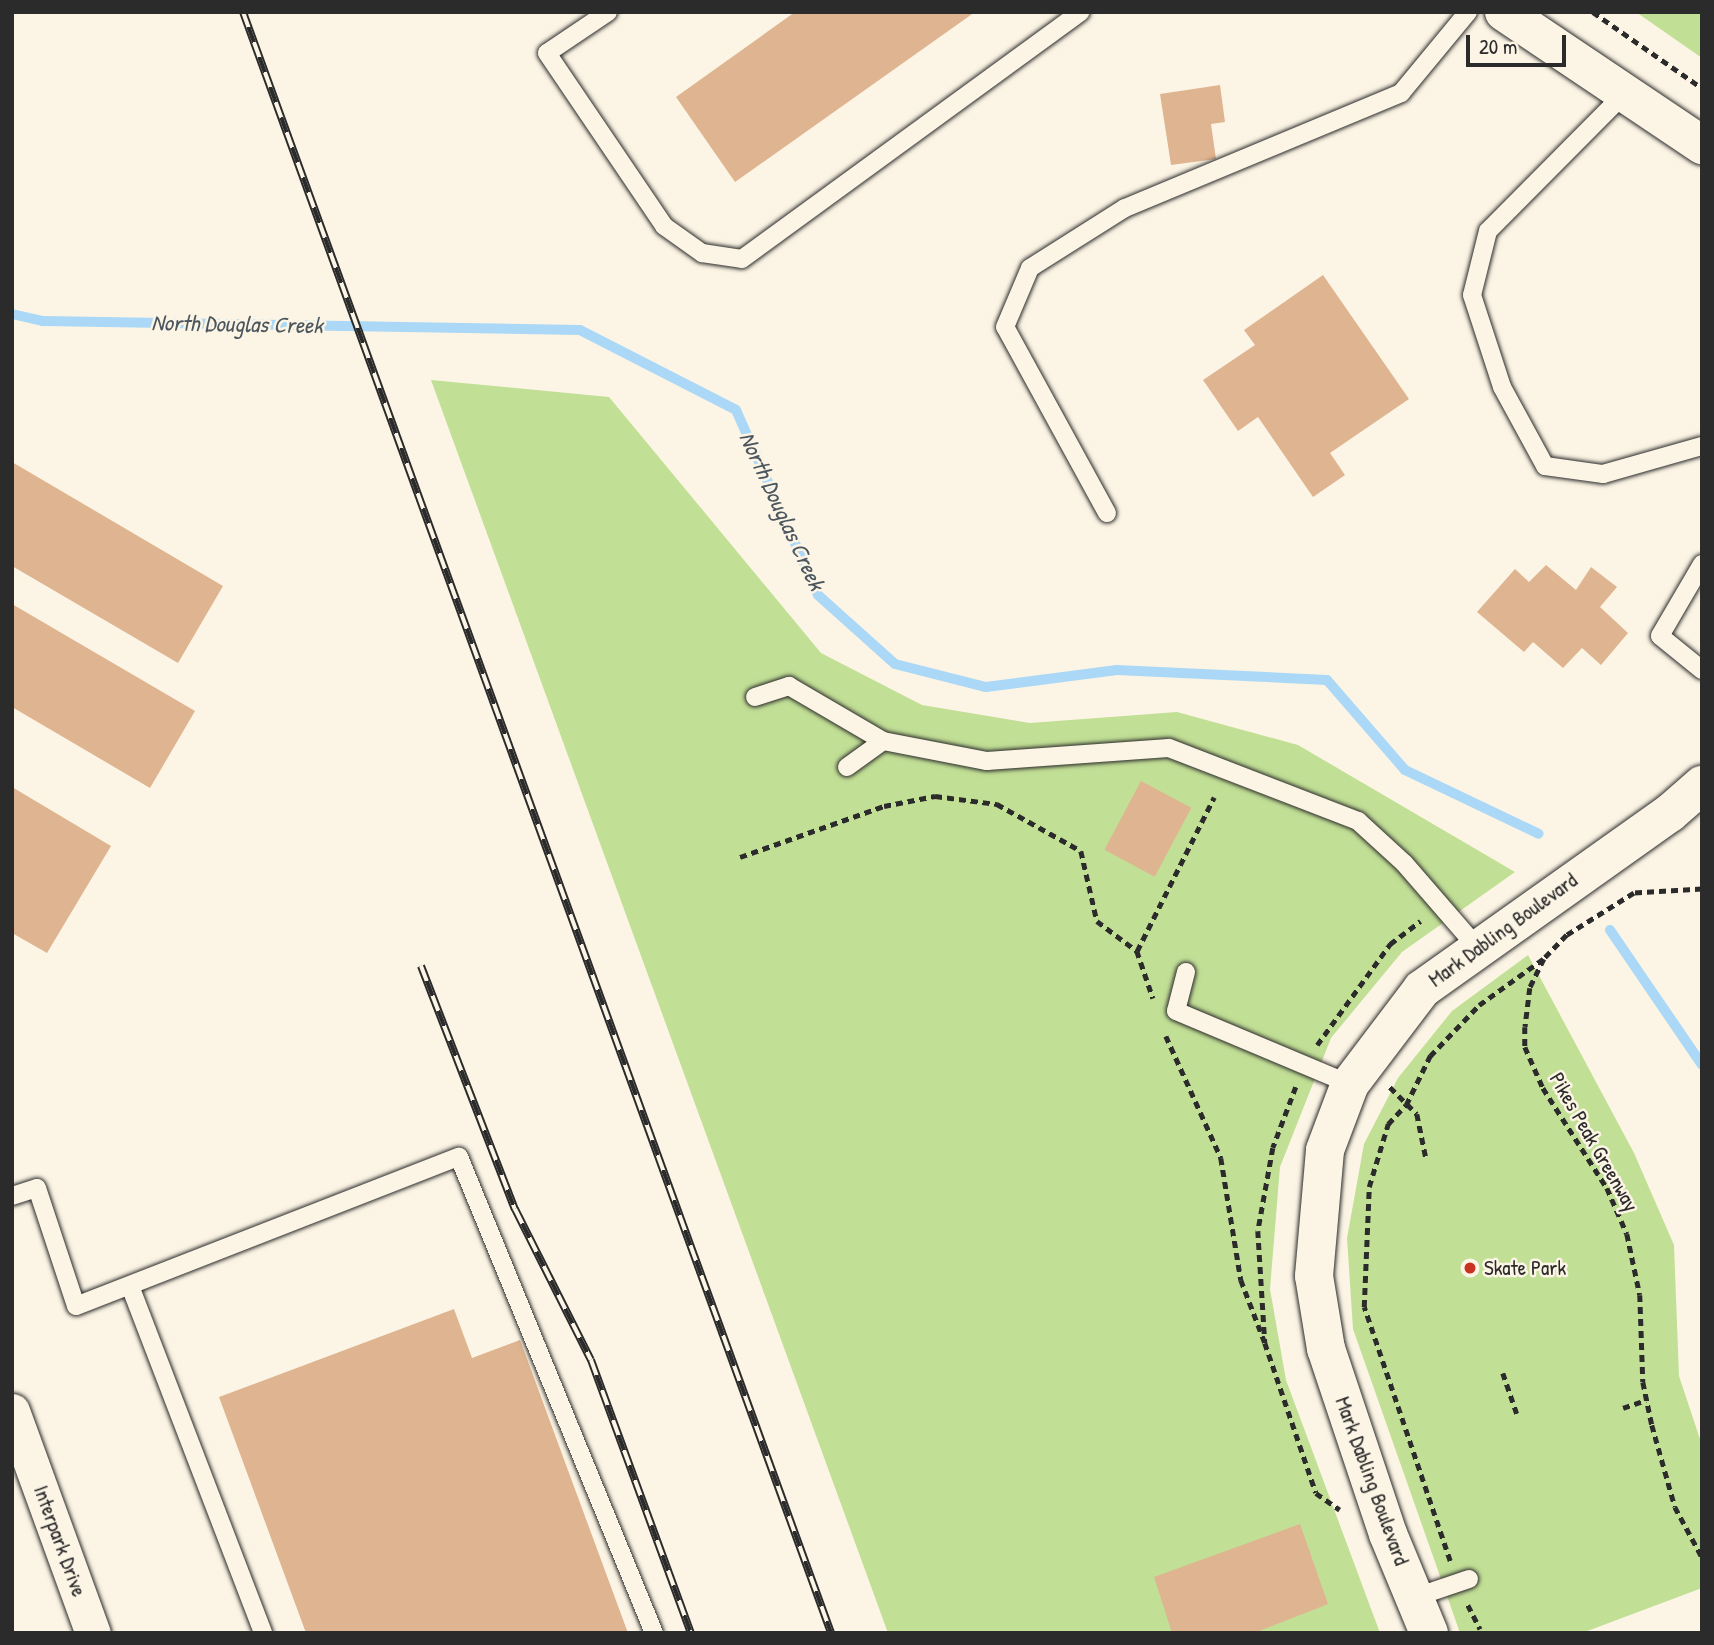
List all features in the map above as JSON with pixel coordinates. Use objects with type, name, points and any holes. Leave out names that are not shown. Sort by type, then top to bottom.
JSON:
[{"type":"street","points":[[1504,12],[1702,145]]},
{"type":"street","name":"Mark Dabling Boulevard","points":[[1429,1633],[1388,1534],[1326,1349],[1314,1276],[1325,1150],[1350,1084],[1422,989],[1476,946],[1670,813],[1702,785]]},
{"type":"street","name":"Interpark Drive","points":[[12,1411],[93,1633]]},
{"type":"lane","points":[[608,12],[547,53],[664,226],[702,253],[742,259],[1081,12]]},
{"type":"lane","points":[[1107,513],[1005,327],[1030,268],[1125,208],[1401,93],[1468,12]]},
{"type":"lane","points":[[1625,93],[1488,230],[1472,295],[1502,387],[1545,466],[1603,474],[1702,446]]},
{"type":"lane","points":[[1702,564],[1660,636],[1702,670]]},
{"type":"lane","points":[[755,697],[789,686],[883,741],[988,761],[1169,748],[1358,821],[1404,863],[1476,946]]},
{"type":"lane","points":[[848,767],[883,741]]},
{"type":"lane","points":[[1185,972],[1176,1011],[1350,1084]]},
{"type":"lane","points":[[12,1196],[37,1188],[76,1306],[460,1157],[654,1633]]},
{"type":"lane","points":[[130,1286],[263,1633]]},
{"type":"lane","points":[[1416,1597],[1464,1581]]},
{"type":"path","points":[[1593,12],[1702,88]]},
{"type":"path","points":[[740,857],[884,806],[935,796],[997,804],[1081,850],[1097,921],[1138,951],[1158,1013]]},
{"type":"path","points":[[1138,951],[1214,797]]},
{"type":"path","name":"Pikes Peak Greenway","points":[[1702,889],[1634,893],[1567,935],[1544,959],[1525,1008],[1525,1047],[1543,1088],[1607,1188],[1627,1234],[1640,1295],[1646,1400],[1675,1507],[1702,1558]]},
{"type":"path","points":[[1480,1629],[1364,1307],[1369,1187],[1388,1124],[1406,1105],[1430,1056],[1479,1005],[1544,959]]},
{"type":"path","points":[[1162,1025],[1220,1158],[1241,1280],[1265,1343]]},
{"type":"path","points":[[1389,1086],[1417,1114],[1426,1158]]},
{"type":"path","points":[[1503,1373],[1517,1414]]},
{"type":"path","points":[[1623,1408],[1646,1400]]},
{"type":"green space","points":[[1636,12],[1702,12],[1702,58]]},
{"type":"green space","points":[[431,380],[609,397],[821,653],[922,705],[1030,723],[1177,712],[1298,745],[1515,872],[1402,952],[1331,1038],[1280,1167],[1270,1289],[1286,1380],[1380,1633],[888,1633]]},
{"type":"green space","points":[[1528,955],[1634,1153],[1674,1245],[1679,1376],[1702,1445],[1702,1588],[1582,1633],[1460,1633],[1353,1329],[1347,1238],[1364,1144],[1398,1078],[1452,1011]]},
{"type":"building","points":[[795,12],[975,12],[735,182],[676,97]]},
{"type":"building","points":[[1220,85],[1225,122],[1211,124],[1216,159],[1171,165],[1160,94]]},
{"type":"building","points":[[1323,275],[1409,399],[1330,453],[1345,475],[1313,497],[1258,417],[1238,431],[1203,380],[1255,345],[1244,330]]},
{"type":"building","points":[[12,462],[223,586],[178,663],[12,566]]},
{"type":"building","points":[[1546,565],[1576,590],[1591,567],[1617,587],[1600,607],[1628,633],[1601,665],[1582,648],[1563,668],[1533,642],[1524,652],[1477,612],[1515,569],[1529,582]]},
{"type":"building","points":[[12,604],[195,711],[150,788],[12,707]]},
{"type":"building","points":[[1141,781],[1191,808],[1155,877],[1104,850]]},
{"type":"building","points":[[12,787],[111,846],[47,953],[12,933]]},
{"type":"building","points":[[454,1309],[472,1358],[520,1340],[628,1633],[306,1633],[219,1397]]},
{"type":"building","points":[[1300,1524],[1328,1604],[1254,1633],[1172,1633],[1154,1577]]},
{"type":"waterway","name":"North Douglas Creek","points":[[12,314],[43,321],[580,330],[736,410],[818,595],[895,664],[986,687],[1117,670],[1327,680],[1405,770],[1539,834]]},
{"type":"waterway","points":[[1610,930],[1702,1065]]},
{"type":"railway","points":[[243,12],[831,1633]]},
{"type":"railway","points":[[421,966],[515,1209],[591,1360],[691,1633]]},
{"type":"place","name":"Skate Park","points":[[1470,1268]]}]
